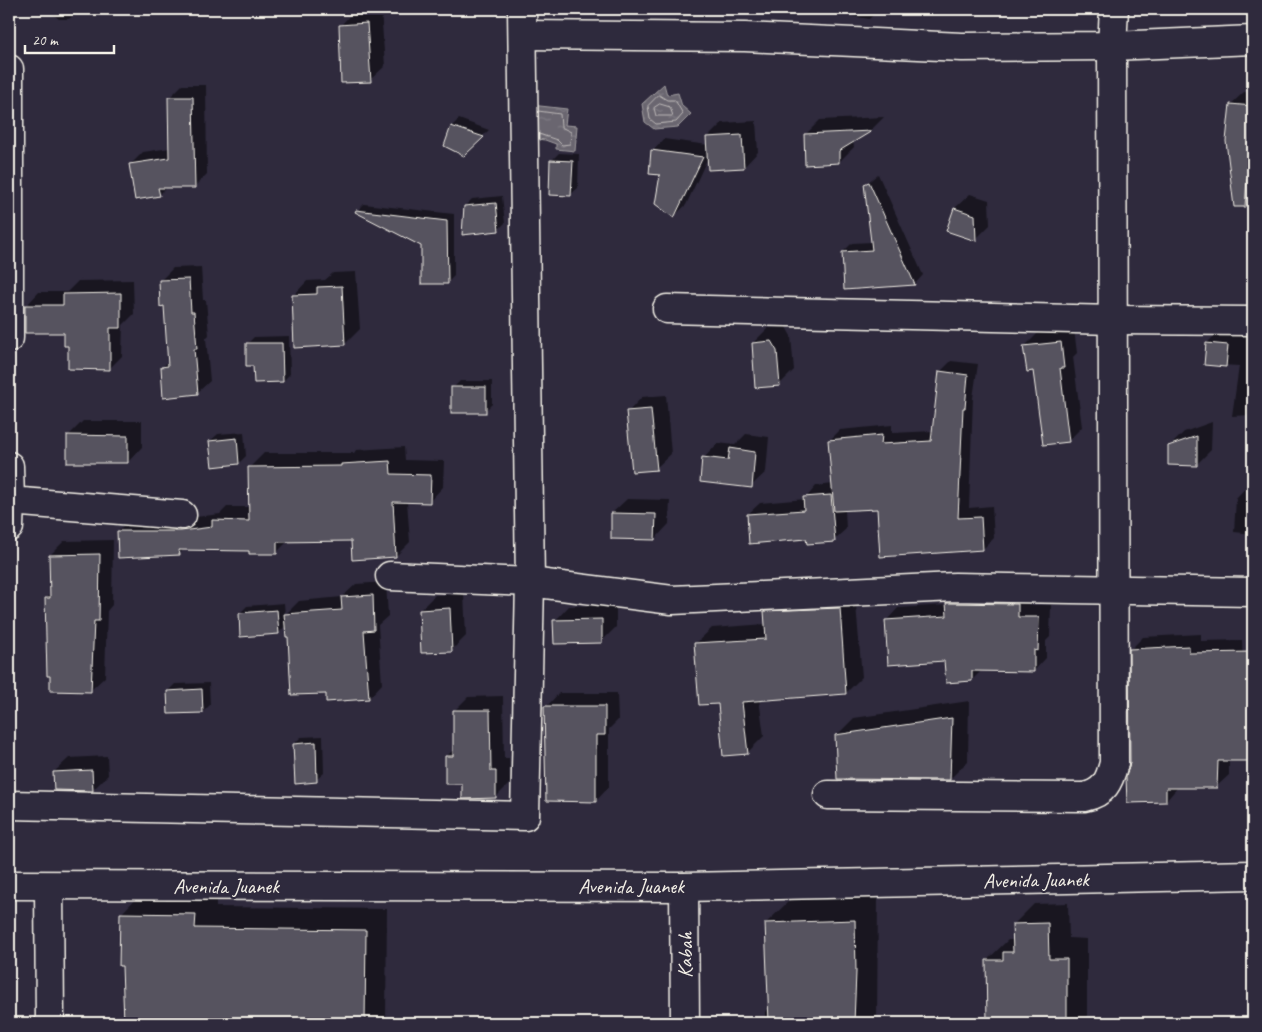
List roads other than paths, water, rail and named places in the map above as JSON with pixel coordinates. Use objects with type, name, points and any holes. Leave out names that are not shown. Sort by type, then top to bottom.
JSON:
[{"type":"street","points":[[828,795],[1084,797],[1096,795],[1105,786],[1114,763],[1112,588],[1114,320],[1112,46],[1114,9]]},
{"type":"street","points":[[9,805],[525,816],[530,582],[523,22],[745,37],[962,46],[1112,46],[1253,40]]},
{"type":"street","points":[[9,69],[9,338]]},
{"type":"street","points":[[667,308],[1114,320],[1253,321]]},
{"type":"street","points":[[9,466],[9,514],[182,515]]},
{"type":"street","points":[[390,576],[530,582],[672,600],[955,586],[1253,592]]},
{"type":"street","name":"Avenida Juanek","points":[[9,884],[49,886],[684,886],[1253,875]]},
{"type":"street","points":[[49,886],[50,1023]]},
{"type":"street","name":"Kabah","points":[[684,886],[685,1023]]},
{"type":"water","points":[[664,84],[667,95],[678,93],[682,106],[691,114],[678,127],[654,129],[645,122],[642,104]]},
{"type":"water","points":[[531,105],[567,109],[565,125],[577,126],[575,151],[556,149],[556,144],[545,140],[528,138]]}]
